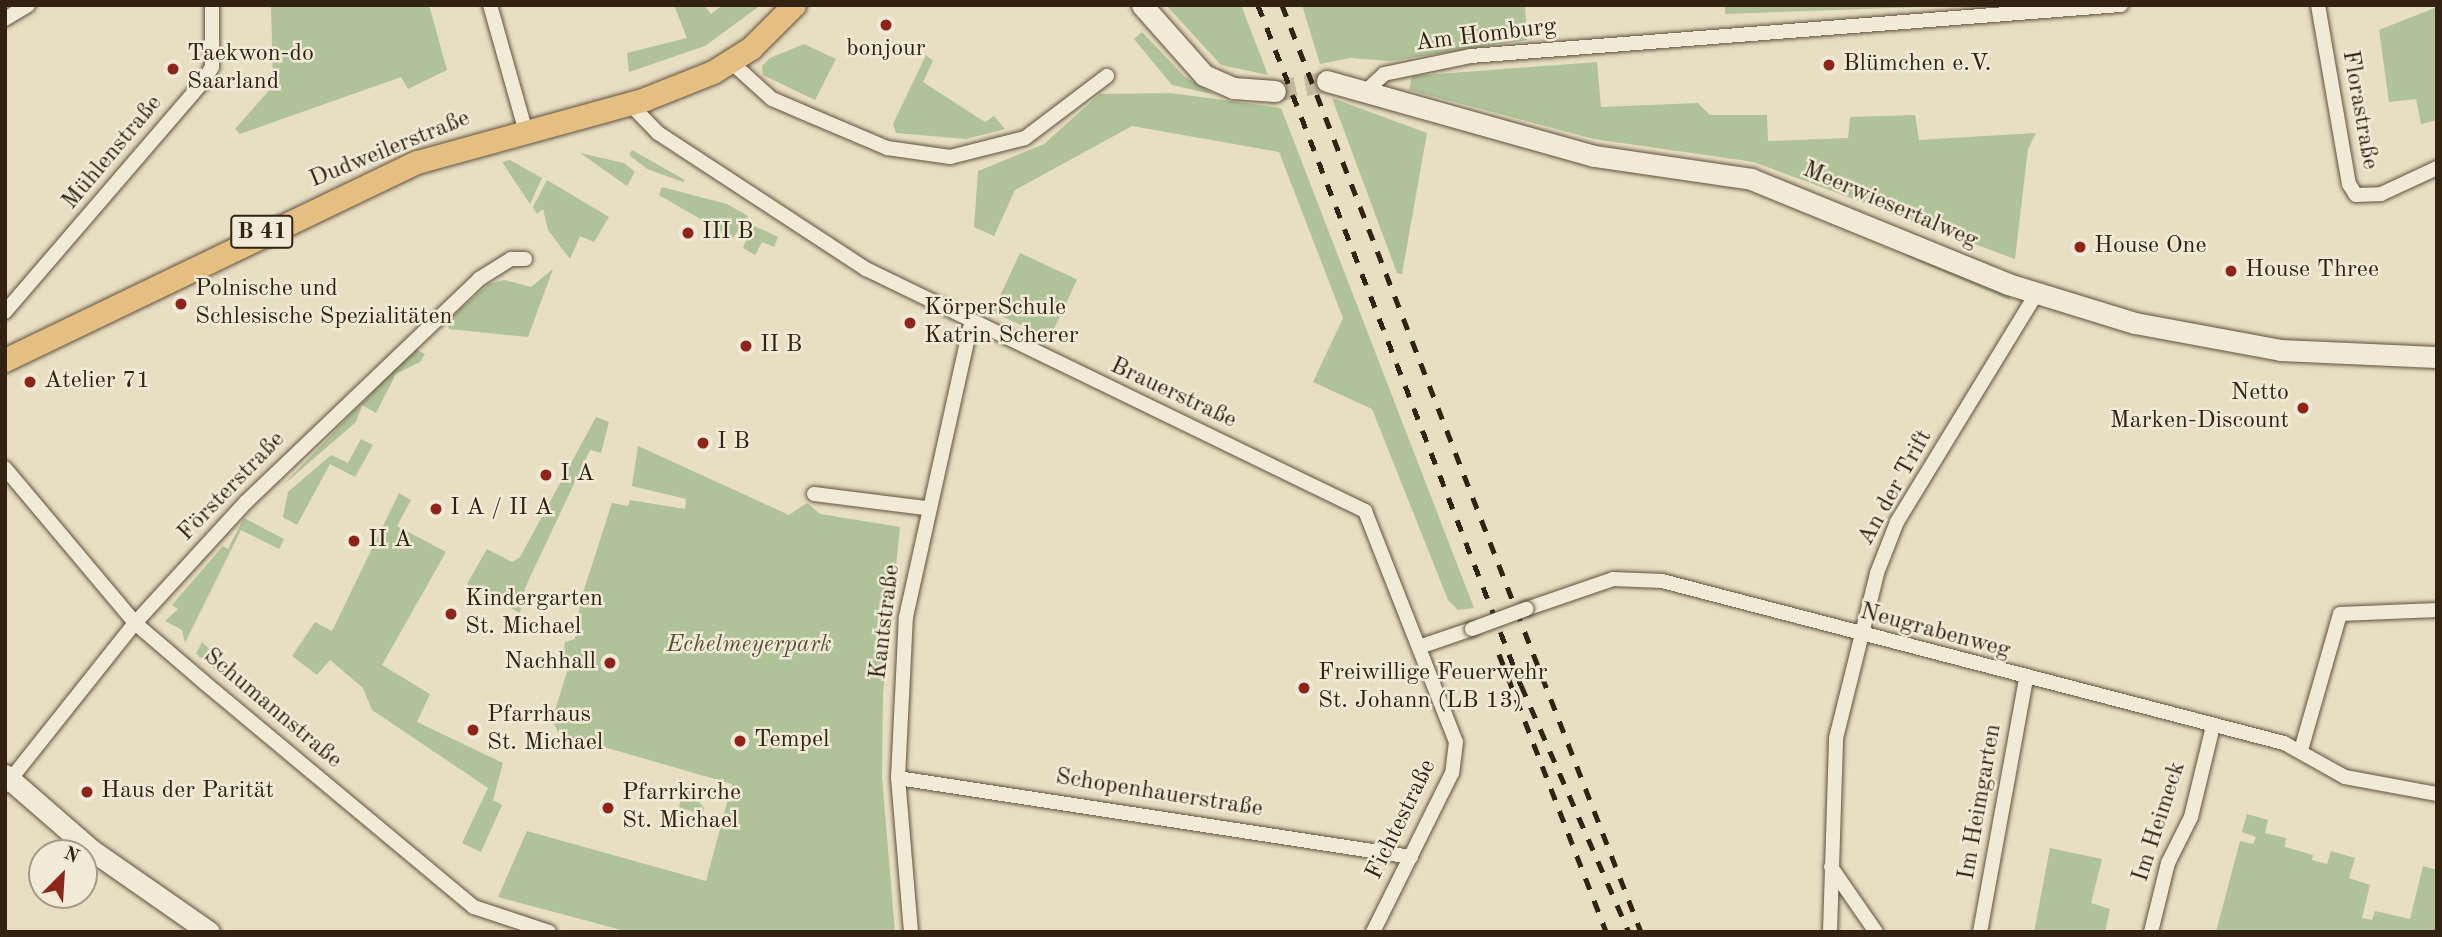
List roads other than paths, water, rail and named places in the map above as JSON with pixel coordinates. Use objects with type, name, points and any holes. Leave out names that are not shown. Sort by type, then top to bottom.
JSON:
[{"type":"main road","name":"Dudweilerstraße","points":[[5,360],[365,185],[525,129],[629,103],[731,62],[794,5]]},
{"type":"main road","points":[[1142,5],[1204,75],[1233,88],[1275,91]]},
{"type":"main road","name":"Meerwiesertalweg","points":[[1326,81],[1367,90],[1594,156],[1751,179],[2036,294],[2243,344],[2437,357]]},
{"type":"main road","points":[[7,780],[112,865],[209,932]]},
{"type":"street","points":[[5,19],[28,5]]},
{"type":"street","name":"Mühlenstraße","points":[[5,313],[203,82],[212,67],[212,5]]},
{"type":"street","points":[[490,5],[525,129]]},
{"type":"street","name":"Am Homburg","points":[[1367,90],[1384,74],[1471,57],[2120,5]]},
{"type":"street","name":"Florastraße","points":[[2318,5],[2349,184],[2356,195],[2381,194],[2437,167]]},
{"type":"street","points":[[731,62],[781,103],[887,148],[950,157],[1025,138],[1108,76]]},
{"type":"street","name":"Brauerstraße","points":[[629,103],[648,126],[808,233],[971,323],[1365,511],[1422,646]]},
{"type":"street","name":"Försterstraße","points":[[7,780],[135,624],[246,502],[493,267],[525,259]]},
{"type":"street","name":"An der Trift","points":[[1830,932],[1836,738],[1860,634],[1897,523],[2036,294]]},
{"type":"street","name":"Kantstraße","points":[[911,932],[898,778],[906,617],[925,508],[971,323]]},
{"type":"street","name":"Schumannstraße","points":[[5,468],[135,624],[474,907],[550,932]]},
{"type":"street","points":[[814,494],[925,508]]},
{"type":"street","name":"Neugrabenweg","points":[[1422,646],[1613,579],[1643,578],[2301,750],[2345,777],[2437,794]]},
{"type":"street","points":[[2301,750],[2340,614],[2437,610]]},
{"type":"street","name":"Fichtestraße","points":[[1373,932],[1456,761],[1452,726],[1422,646]]},
{"type":"street","name":"Im Heimgarten","points":[[1980,932],[2026,680]]},
{"type":"street","name":"Im Heimeck","points":[[2151,932],[2168,863],[2191,817],[2213,726]]},
{"type":"street","name":"Schopenhauerstraße","points":[[898,778],[1411,857]]},
{"type":"street","points":[[1830,867],[1876,932]]},
{"type":"tunnel","points":[[1275,91],[1327,81]]},
{"type":"railway","points":[[1258,5],[1521,685],[1629,932]]},
{"type":"railway","points":[[1282,5],[1641,932]]},
{"type":"railway","points":[[1499,654],[1606,932]]},
{"type":"place","name":"bonjour","points":[[886,25]]},
{"type":"place","name":"Blümchen e.V.","points":[[1829,65]]},
{"type":"place","name":"Taekwon-do Saarland","points":[[173,69]]},
{"type":"place","name":"III B","points":[[688,233]]},
{"type":"place","name":"House One","points":[[2080,247]]},
{"type":"place","name":"House Three","points":[[2231,271]]},
{"type":"place","name":"Polnische und Schlesische Spezialitäten","points":[[181,304]]},
{"type":"place","name":"KörperSchule Katrin Scherer","points":[[910,323]]},
{"type":"place","name":"II B","points":[[746,346]]},
{"type":"place","name":"Atelier 71","points":[[30,382]]},
{"type":"place","name":"Netto Marken-Discount","points":[[2303,408]]},
{"type":"place","name":"I B","points":[[703,443]]},
{"type":"place","name":"I A","points":[[546,475]]},
{"type":"place","name":"I A / II A","points":[[436,509]]},
{"type":"place","name":"II A","points":[[354,541]]},
{"type":"place","name":"Kindergarten St. Michael","points":[[451,614]]},
{"type":"place","name":"Nachhall","points":[[610,663]]},
{"type":"place","name":"Freiwillige Feuerwehr St. Johann (LB 13)","points":[[1304,688]]},
{"type":"place","name":"Pfarrhaus St. Michael","points":[[473,730]]},
{"type":"place","name":"Tempel","points":[[740,741]]},
{"type":"place","name":"Haus der Parität","points":[[87,792]]},
{"type":"place","name":"Pfarrkirche St. Michael","points":[[608,808]]},
{"type":"park label","name":"Echelmeyerpark","points":[[749,646]]}]
